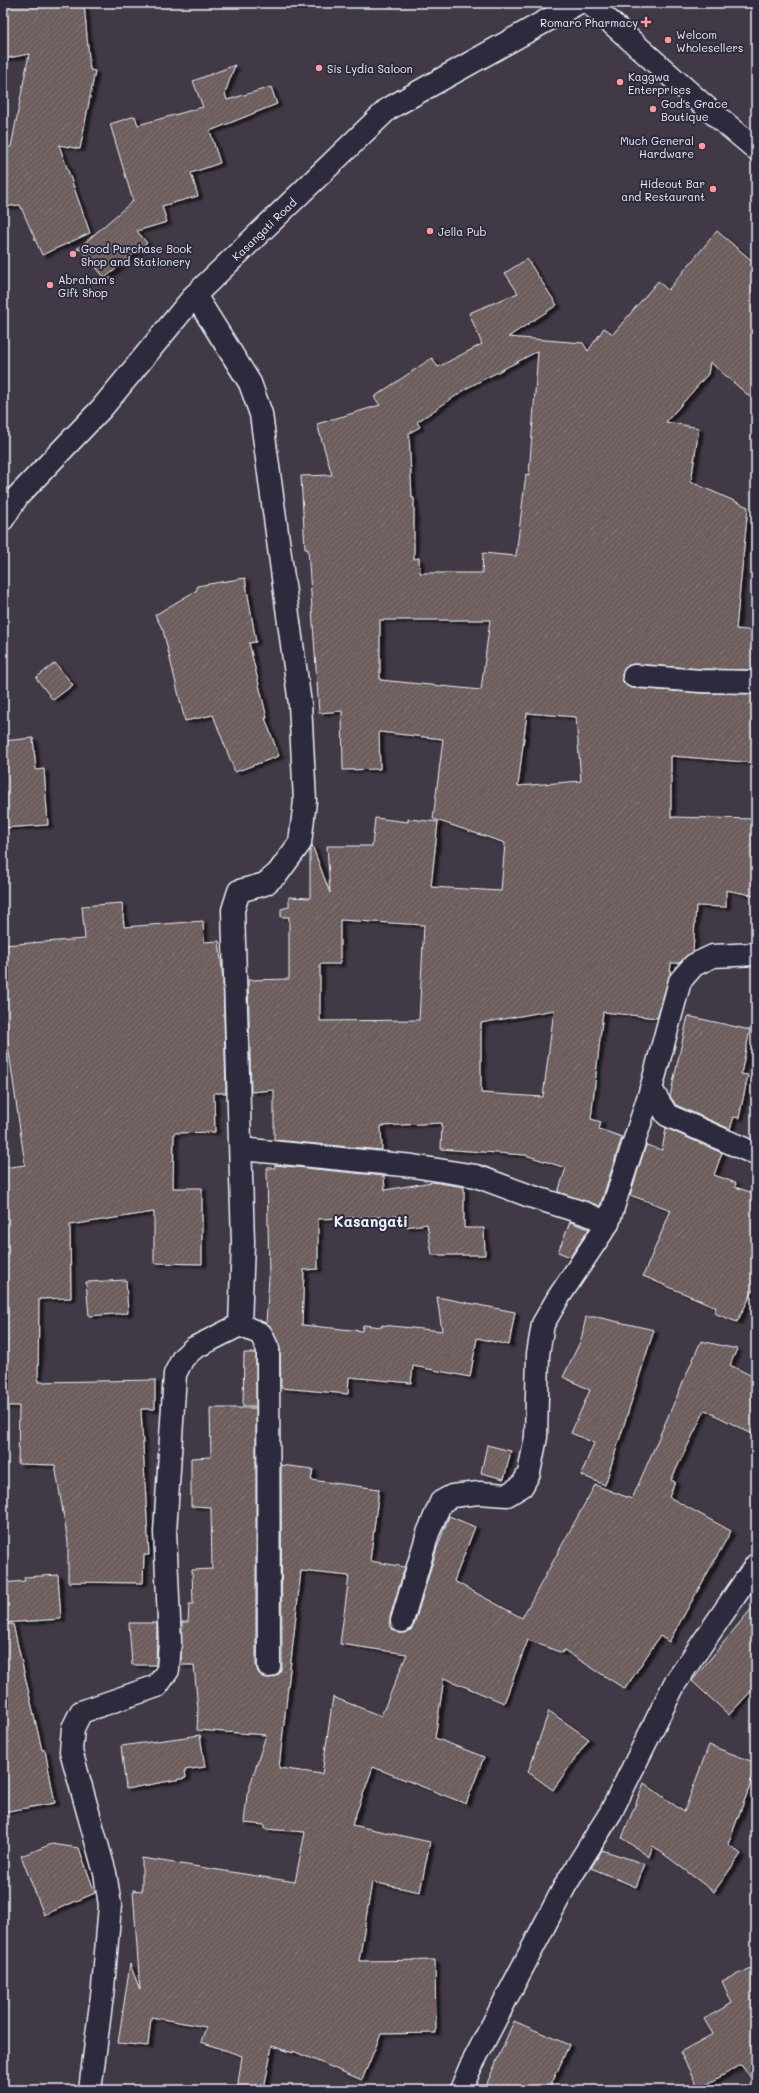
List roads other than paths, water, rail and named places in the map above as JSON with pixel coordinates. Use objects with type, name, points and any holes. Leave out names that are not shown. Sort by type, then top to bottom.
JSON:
[{"type":"street","name":"Kasangati Road","points":[[3,519],[16,497],[102,408],[195,295],[388,109],[578,3]]},
{"type":"street","points":[[589,3],[700,102],[756,149]]},
{"type":"street","points":[[195,295],[250,383],[261,414],[300,704],[305,801],[300,843],[278,873],[265,884],[239,891],[233,910],[233,964],[241,1149],[243,1242],[240,1325]]},
{"type":"street","points":[[634,676],[701,681],[756,682]]},
{"type":"street","points":[[402,1621],[428,1533],[441,1502],[452,1496],[472,1494],[507,1495],[522,1486],[529,1473],[536,1437],[538,1354],[543,1324],[558,1298],[608,1223],[651,1089],[680,981],[694,965],[713,956],[756,954]]},
{"type":"street","points":[[651,1089],[667,1115],[756,1154]]},
{"type":"street","points":[[241,1149],[413,1166],[476,1176],[530,1196],[587,1214],[608,1223]]},
{"type":"street","points":[[90,2090],[103,1988],[110,1905],[105,1873],[72,1751],[73,1728],[81,1712],[157,1686],[168,1670],[170,1642],[165,1532],[175,1374],[183,1358],[194,1348],[240,1325],[261,1334],[268,1349],[269,1666]]},
{"type":"street","points":[[461,2090],[470,2068],[566,1884],[611,1812],[675,1683],[756,1565]]},
{"type":"place","name":"Romaro Pharmacy","points":[[646,22]]},
{"type":"place","name":"Welcom Wholesellers","points":[[668,40]]},
{"type":"place","name":"Sis Lydia Saloon","points":[[319,68]]},
{"type":"place","name":"Kaggwa Enterprises","points":[[620,82]]},
{"type":"place","name":"God's Grace Boutique","points":[[653,109]]},
{"type":"place","name":"Much General Hardware","points":[[702,146]]},
{"type":"place","name":"Hideout Bar and Restaurant","points":[[713,189]]},
{"type":"place","name":"Jella Pub","points":[[430,231]]},
{"type":"place","name":"Good Purchase Book Shop and Stationery","points":[[73,254]]},
{"type":"place","name":"Abraham's Gift Shop","points":[[50,285]]},
{"type":"district","name":"Kasangati","points":[[371,1221]]}]
